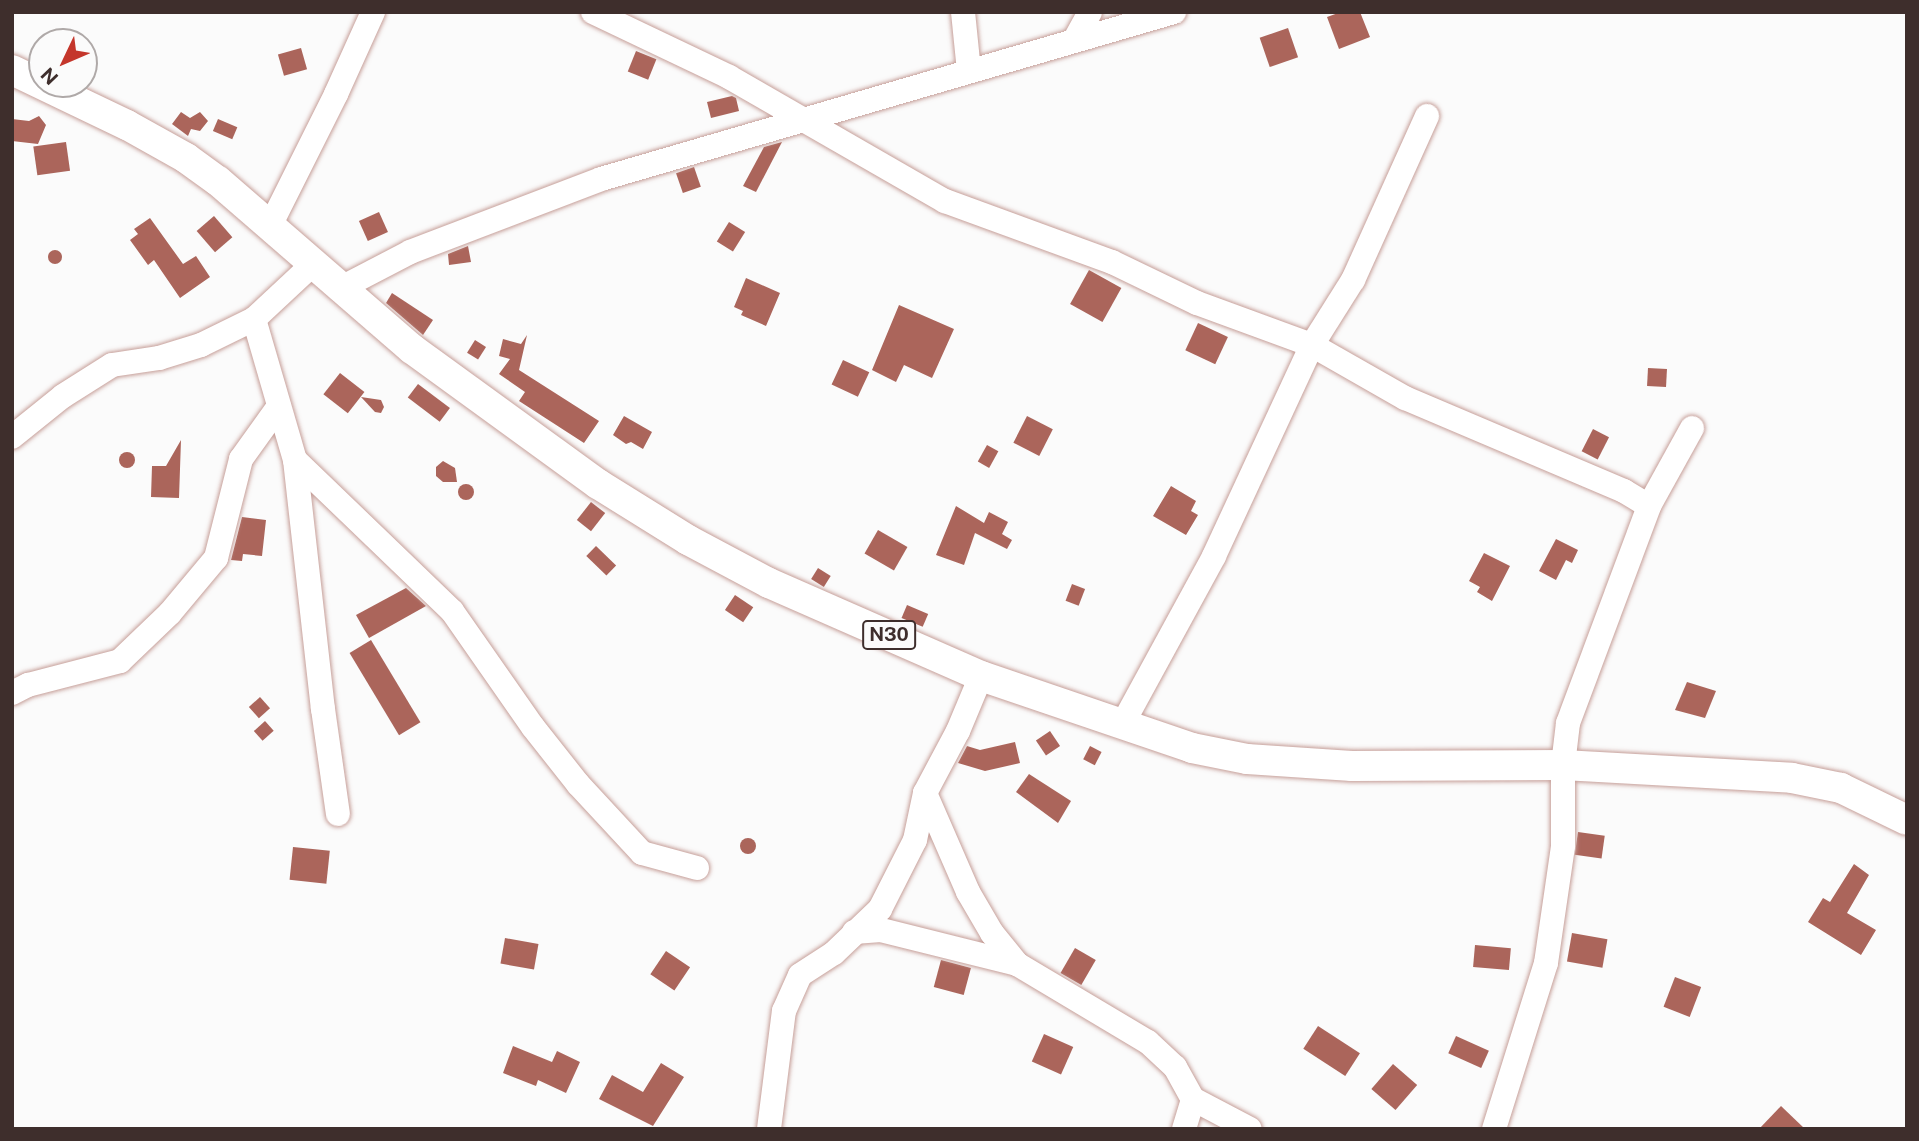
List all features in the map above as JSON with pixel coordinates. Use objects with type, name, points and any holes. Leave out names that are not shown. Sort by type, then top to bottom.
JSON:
[{"type":"main road","name":"N30","points":[[12,70],[127,125],[186,158],[270,226],[339,289],[412,349],[598,484],[688,540],[769,583],[981,676],[1192,748],[1247,759],[1352,766],[1563,765],[1792,778],[1841,788],[1907,820]]},
{"type":"street","points":[[270,226],[337,94],[373,12]]},
{"type":"street","points":[[593,12],[729,77],[945,201],[1112,261],[1197,303],[1312,345],[1405,398],[1624,491],[1649,506]]},
{"type":"street","points":[[963,12],[969,71]]},
{"type":"street","points":[[1074,41],[1090,12]]},
{"type":"street","points":[[339,289],[410,252],[601,179],[1174,12]]},
{"type":"street","points":[[1122,725],[1214,556],[1312,345],[1353,280],[1427,116]]},
{"type":"street","points":[[12,437],[63,396],[112,365],[159,358],[201,345],[254,319],[312,265]]},
{"type":"street","points":[[254,319],[295,460],[323,709],[338,814]]},
{"type":"street","points":[[12,693],[28,685],[120,661],[170,614],[216,558],[241,459],[279,406]]},
{"type":"street","points":[[1494,1129],[1546,962],[1563,846],[1563,765],[1568,723],[1649,506],[1692,428]]},
{"type":"street","points":[[295,460],[452,611],[533,727],[578,784],[642,853],[697,868]]},
{"type":"street","points":[[769,1129],[784,1011],[800,975],[834,953],[880,909],[915,840],[925,793],[958,731],[981,676]]},
{"type":"street","points":[[925,793],[968,892],[992,933],[1017,964]]},
{"type":"street","points":[[854,932],[880,930],[1017,964],[1148,1042],[1175,1067],[1193,1099],[1250,1129]]},
{"type":"street","points":[[1184,1129],[1193,1099]]},
{"type":"building","points":[[1341,12],[1360,12],[1370,37],[1339,49],[1327,17]]},
{"type":"building","points":[[1288,28],[1298,57],[1270,67],[1260,38]]},
{"type":"building","points":[[301,48],[307,69],[284,76],[278,55]]},
{"type":"building","points":[[636,51],[656,59],[648,80],[628,71]]},
{"type":"building","points":[[732,96],[736,98],[739,111],[711,118],[707,102]]},
{"type":"building","points":[[181,112],[190,118],[200,112],[208,121],[200,131],[191,129],[188,136],[172,124]]},
{"type":"building","points":[[39,116],[46,125],[38,144],[12,141],[12,119],[29,121]]},
{"type":"building","points":[[218,119],[237,127],[232,139],[213,131]]},
{"type":"building","points":[[66,142],[70,171],[37,175],[33,147]]},
{"type":"building","points":[[782,142],[756,192],[743,186],[764,147]]},
{"type":"building","points":[[694,167],[701,187],[683,193],[676,173]]},
{"type":"building","points":[[379,212],[388,232],[368,241],[359,221]]},
{"type":"building","points":[[214,216],[232,237],[215,252],[197,231]]},
{"type":"building","points":[[150,218],[183,264],[196,256],[210,277],[180,298],[154,260],[148,265],[130,240],[138,234],[134,229]]},
{"type":"building","points":[[729,222],[745,232],[733,252],[717,242]]},
{"type":"building","points":[[468,246],[471,262],[449,265],[448,254]]},
{"type":"building","points":[[52,250],[58,250],[62,257],[58,264],[52,264],[48,260],[48,254]]},
{"type":"building","points":[[1089,270],[1121,288],[1102,322],[1070,304]]},
{"type":"building","points":[[746,278],[780,293],[766,326],[741,315],[743,311],[734,307]]},
{"type":"building","points":[[392,293],[433,320],[423,335],[386,303]]},
{"type":"building","points":[[899,305],[954,329],[932,378],[904,365],[896,382],[872,370]]},
{"type":"building","points":[[1198,323],[1228,337],[1215,364],[1185,350]]},
{"type":"building","points":[[527,335],[519,370],[599,421],[584,443],[519,401],[525,392],[499,374],[510,359],[499,356],[503,339],[521,344]]},
{"type":"building","points":[[475,340],[486,347],[478,360],[467,353]]},
{"type":"building","points":[[843,360],[869,372],[858,397],[832,384]]},
{"type":"building","points":[[1648,368],[1667,369],[1666,387],[1647,386]]},
{"type":"building","points":[[340,373],[364,392],[348,413],[323,394]]},
{"type":"building","points":[[418,384],[450,408],[440,422],[408,398]]},
{"type":"building","points":[[361,397],[381,400],[384,407],[381,413],[375,412]]},
{"type":"building","points":[[624,416],[652,432],[643,449],[631,442],[626,444],[613,435]]},
{"type":"building","points":[[1027,416],[1053,429],[1039,456],[1013,443]]},
{"type":"building","points":[[1593,429],[1609,437],[1598,459],[1582,451]]},
{"type":"building","points":[[181,440],[179,498],[151,497],[152,466],[166,466]]},
{"type":"building","points":[[987,445],[998,451],[989,468],[978,462]]},
{"type":"building","points":[[127,452],[135,460],[127,468],[119,460]]},
{"type":"building","points":[[443,461],[455,468],[457,482],[443,482],[436,476],[436,467]]},
{"type":"building","points":[[466,484],[472,486],[472,498],[466,500],[460,498],[458,492],[460,486]]},
{"type":"building","points":[[1171,486],[1196,501],[1191,511],[1198,515],[1186,535],[1153,516]]},
{"type":"building","points":[[591,502],[605,513],[591,531],[577,520]]},
{"type":"building","points":[[956,506],[984,523],[989,512],[1008,522],[1002,534],[1012,540],[1007,549],[975,533],[964,565],[936,555]]},
{"type":"building","points":[[242,517],[266,520],[262,556],[243,554],[242,561],[231,560]]},
{"type":"building","points":[[878,530],[907,547],[894,570],[864,553]]},
{"type":"building","points":[[1556,539],[1578,550],[1572,563],[1566,560],[1556,580],[1539,571]]},
{"type":"building","points":[[596,546],[616,565],[606,576],[586,556]]},
{"type":"building","points":[[1484,553],[1510,566],[1492,601],[1477,592],[1480,587],[1469,581]]},
{"type":"building","points":[[818,568],[831,576],[824,587],[811,579]]},
{"type":"building","points":[[1072,584],[1085,589],[1079,606],[1066,601]]},
{"type":"building","points":[[406,588],[426,606],[369,638],[356,615]]},
{"type":"building","points":[[735,595],[753,607],[743,622],[725,610]]},
{"type":"building","points":[[907,605],[928,614],[923,627],[902,618]]},
{"type":"building","points":[[371,640],[420,722],[399,735],[350,653]]},
{"type":"building","points":[[1687,682],[1716,691],[1705,718],[1675,710]]},
{"type":"building","points":[[260,697],[270,708],[259,718],[249,707]]},
{"type":"building","points":[[265,721],[274,731],[263,741],[254,731]]},
{"type":"building","points":[[1050,731],[1060,746],[1046,755],[1036,741]]},
{"type":"building","points":[[1015,742],[1020,763],[985,771],[958,763],[967,746],[980,750]]},
{"type":"building","points":[[1090,746],[1102,752],[1095,765],[1083,759]]},
{"type":"building","points":[[1029,774],[1071,801],[1058,823],[1016,792]]},
{"type":"building","points":[[1578,832],[1605,836],[1602,859],[1575,855]]},
{"type":"building","points":[[748,838],[756,846],[748,854],[740,846]]},
{"type":"building","points":[[293,847],[330,851],[326,884],[290,880]]},
{"type":"building","points":[[1854,864],[1869,875],[1847,913],[1876,930],[1861,955],[1808,922],[1823,898],[1830,902]]},
{"type":"building","points":[[1572,933],[1607,939],[1602,968],[1567,962]]},
{"type":"building","points":[[505,938],[538,944],[534,970],[500,964]]},
{"type":"building","points":[[1475,945],[1511,948],[1509,970],[1473,967]]},
{"type":"building","points":[[1075,948],[1096,960],[1081,985],[1060,973]]},
{"type":"building","points":[[666,951],[690,967],[674,990],[650,974]]},
{"type":"building","points":[[941,960],[971,968],[964,995],[934,987]]},
{"type":"building","points":[[1675,977],[1701,987],[1690,1017],[1664,1007]]},
{"type":"building","points":[[1318,1026],[1360,1053],[1345,1076],[1303,1049]]},
{"type":"building","points":[[1044,1034],[1073,1047],[1061,1074],[1032,1061]]},
{"type":"building","points":[[1456,1036],[1489,1051],[1481,1068],[1448,1053]]},
{"type":"building","points":[[513,1046],[552,1062],[557,1051],[580,1062],[566,1093],[538,1080],[536,1086],[503,1073]]},
{"type":"building","points":[[661,1063],[684,1077],[653,1126],[599,1099],[612,1075],[643,1092]]},
{"type":"building","points":[[1393,1064],[1417,1085],[1396,1110],[1371,1089]]},
{"type":"building","points":[[1781,1106],[1805,1129],[1759,1129]]}]
